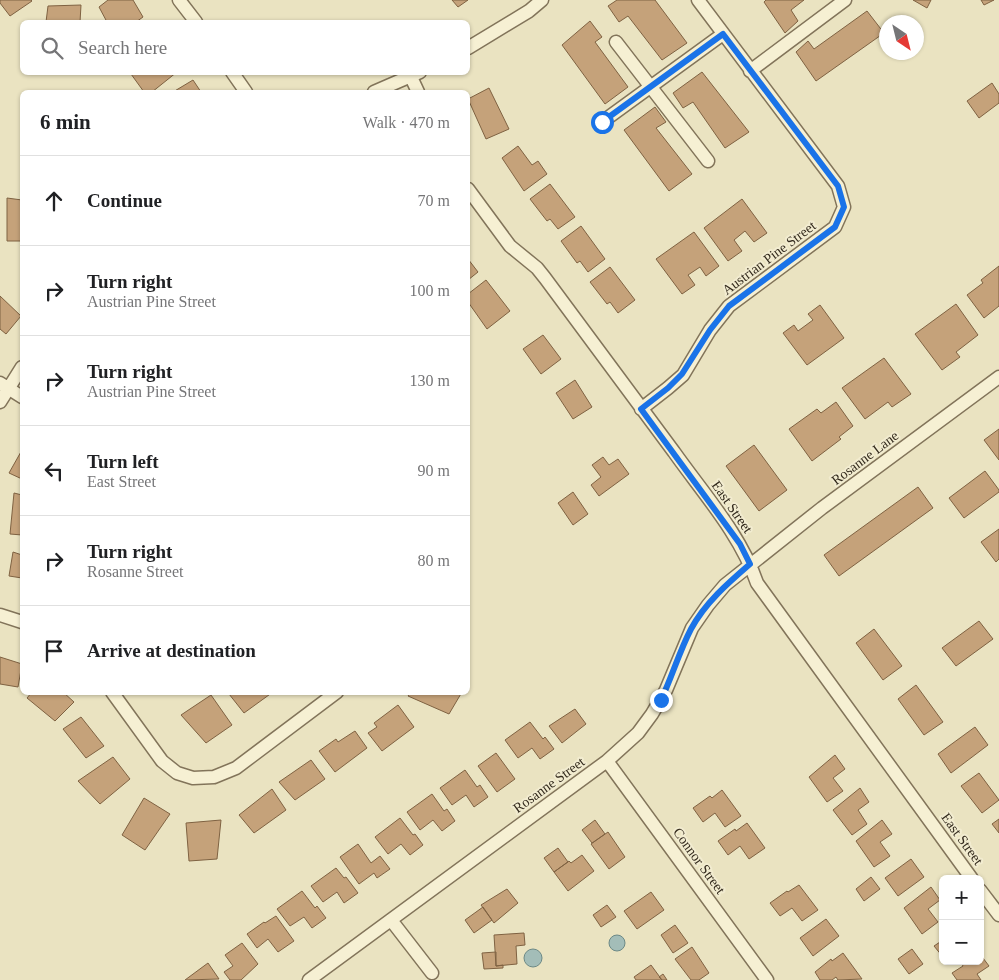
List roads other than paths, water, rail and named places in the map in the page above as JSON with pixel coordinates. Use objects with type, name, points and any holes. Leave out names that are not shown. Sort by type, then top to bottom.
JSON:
[{"type":"street","points":[[179,0],[194,20]]},
{"type":"street","points":[[470,47],[528,12],[542,0]]},
{"type":"street","name":"Austrian Pine Street","points":[[641,409],[668,388],[682,374],[710,330],[729,306],[835,227],[844,207],[838,186],[698,0]]},
{"type":"street","points":[[750,71],[845,0]]},
{"type":"street","points":[[602,122],[723,34]]},
{"type":"street","points":[[616,42],[708,161]]},
{"type":"street","points":[[234,75],[245,90]]},
{"type":"street","points":[[379,90],[414,75]]},
{"type":"street","points":[[416,75],[418,90]]},
{"type":"street","name":"East Street","points":[[470,192],[510,246],[537,268],[545,278],[735,536],[750,564],[757,583],[969,875]]},
{"type":"street","points":[[0,402],[4,386],[20,369]]},
{"type":"street","name":"Rosanne Lane","points":[[750,564],[999,377]]},
{"type":"street","points":[[4,386],[20,396]]},
{"type":"street","name":"Rosanne Street","points":[[309,980],[607,760],[638,734],[661,700],[692,628],[701,614],[725,585],[750,564]]},
{"type":"street","points":[[0,615],[20,621]]},
{"type":"street","points":[[114,695],[162,761],[177,773],[193,778],[214,777],[236,768],[333,695]]},
{"type":"street","name":"Connor Street","points":[[607,760],[768,980]]},
{"type":"street","points":[[984,895],[999,915]]},
{"type":"street","points":[[391,920],[432,973]]},
{"type":"water","points":[[617,935],[625,943],[617,951],[609,943]]},
{"type":"water","points":[[533,949],[539,952],[542,958],[539,964],[533,967],[527,964],[524,958],[527,952]]}]
